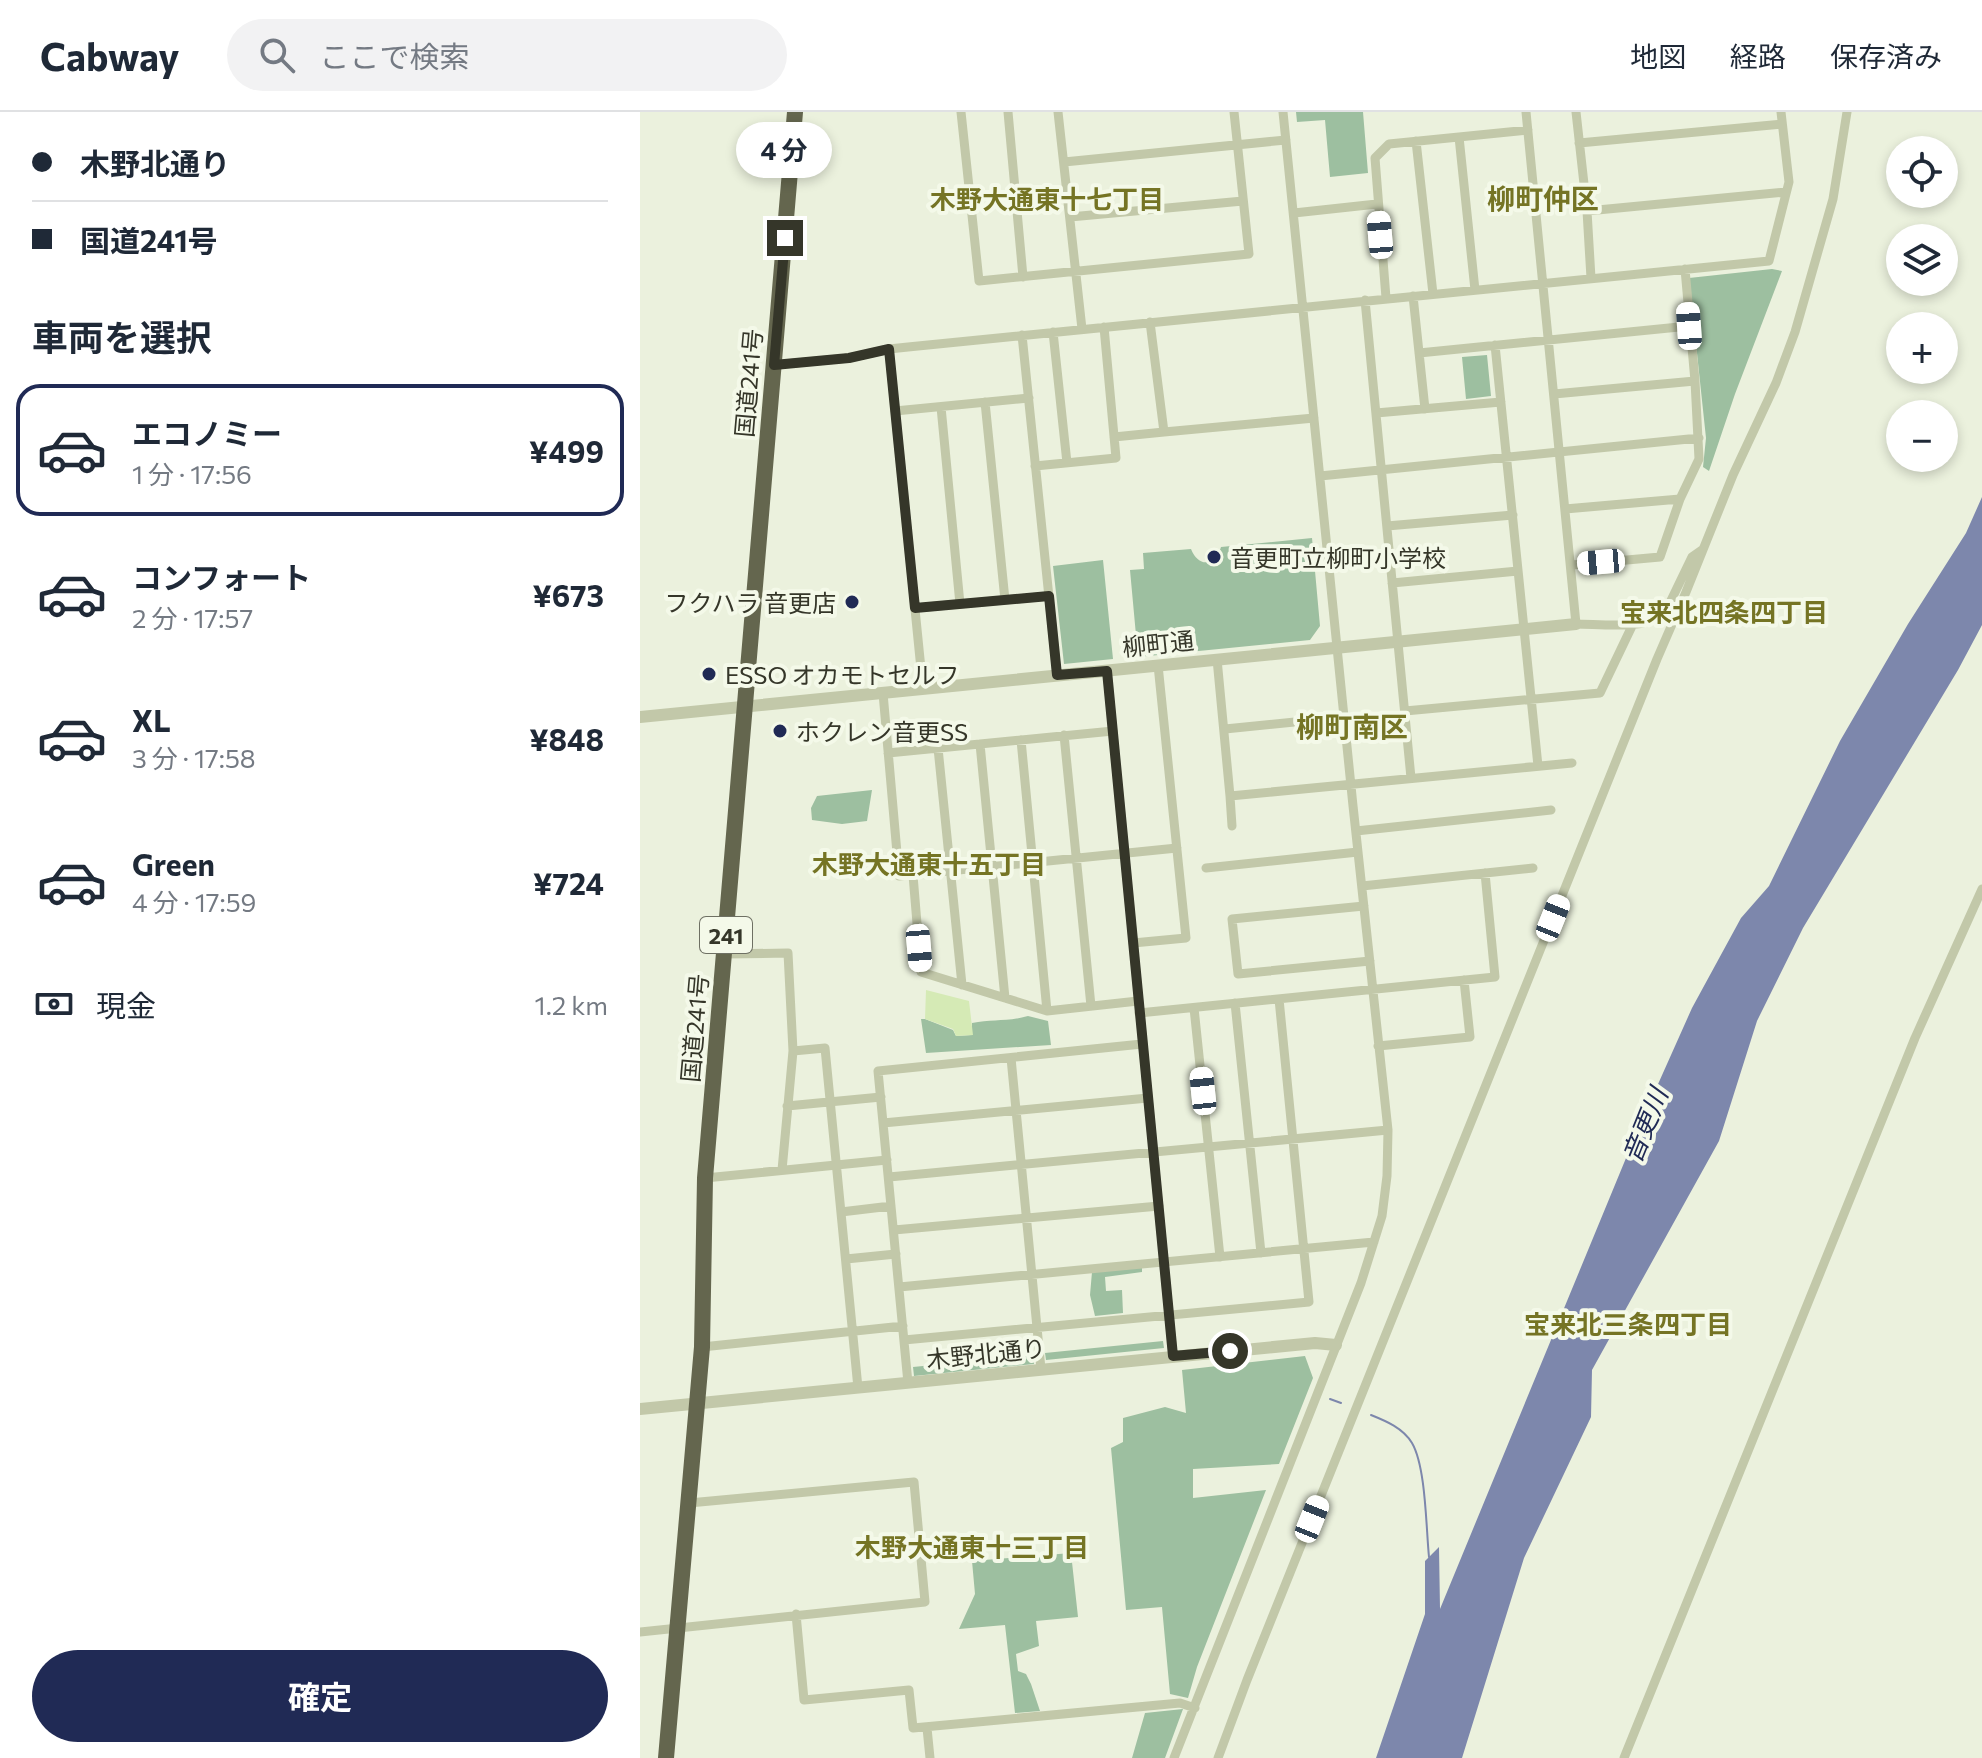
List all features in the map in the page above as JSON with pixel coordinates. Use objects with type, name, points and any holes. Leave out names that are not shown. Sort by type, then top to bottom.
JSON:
[{"type":"highway","name":"国道241号","points":[[666,1758],[702,1347],[705,1178],[795,112]]},
{"type":"street","points":[[961,112],[979,281],[1249,254],[1234,112]]},
{"type":"street","points":[[1008,112],[1023,277]]},
{"type":"street","points":[[1058,112],[1082,329]]},
{"type":"street","points":[[1174,1758],[1374,1242],[1382,1216],[1387,1176],[1388,1130],[1283,112]]},
{"type":"street","points":[[1526,112],[1576,624],[1633,624],[1657,620],[1664,615],[1692,557],[1702,550]]},
{"type":"street","points":[[1576,112],[1591,278]]},
{"type":"street","points":[[774,365],[1022,335],[1769,261],[1789,182],[1781,112]]},
{"type":"street","points":[[1218,1758],[1702,550],[1776,383],[1795,332],[1833,199],[1847,112]]},
{"type":"street","points":[[1579,143],[1782,124]]},
{"type":"street","points":[[1386,298],[1375,158],[1389,144],[1528,130]]},
{"type":"street","points":[[1459,137],[1475,290]]},
{"type":"street","points":[[1064,162],[1286,140]]},
{"type":"street","points":[[1416,141],[1433,294]]},
{"type":"street","points":[[1587,211],[1786,192]]},
{"type":"street","points":[[1070,217],[1243,201]]},
{"type":"street","points":[[1294,213],[1377,204]]},
{"type":"street","points":[[1572,565],[1660,557],[1680,499],[1699,459],[1685,269]]},
{"type":"street","points":[[1413,296],[1425,409]]},
{"type":"street","points":[[1365,300],[1411,778]]},
{"type":"street","points":[[1150,322],[1164,432]]},
{"type":"street","points":[[1419,353],[1689,326]]},
{"type":"street","points":[[1035,466],[1116,458],[1104,327]]},
{"type":"street","points":[[1053,332],[1067,463]]},
{"type":"street","points":[[1022,335],[1057,675]]},
{"type":"street","points":[[1495,345],[1538,766]]},
{"type":"street","points":[[889,349],[923,689]]},
{"type":"street","points":[[1554,394],[1695,381]]},
{"type":"street","points":[[895,411],[1029,398]]},
{"type":"street","points":[[985,402],[1005,600]]},
{"type":"street","points":[[1376,413],[1501,402]]},
{"type":"street","points":[[941,407],[960,604]]},
{"type":"street","points":[[1114,437],[1314,418]]},
{"type":"street","points":[[1320,476],[1699,438]]},
{"type":"street","points":[[1565,509],[1680,499]]},
{"type":"street","points":[[1387,526],[1513,515]]},
{"type":"street","points":[[1392,583],[1518,571]]},
{"type":"street","points":[[915,608],[1049,596]]},
{"type":"street","name":"柳町通","points":[[640,717],[1576,624]]},
{"type":"street","points":[[1405,711],[1600,693],[1633,624]]},
{"type":"street","points":[[1217,659],[1232,826]]},
{"type":"street","points":[[1133,943],[1186,938],[1158,665]]},
{"type":"street","points":[[1107,671],[1173,1356]]},
{"type":"street","points":[[883,693],[899,876],[1177,848]]},
{"type":"street","points":[[1225,729],[1344,717]]},
{"type":"street","points":[[888,753],[1113,731]]},
{"type":"street","points":[[1064,735],[1091,1006]]},
{"type":"street","points":[[1021,740],[1047,1011]]},
{"type":"street","points":[[980,744],[1005,998]]},
{"type":"street","points":[[938,748],[962,985]]},
{"type":"street","points":[[1230,796],[1572,763]]},
{"type":"street","points":[[1356,831],[1551,810]]},
{"type":"street","points":[[1206,868],[1358,852]]},
{"type":"street","points":[[1362,886],[1533,868]]},
{"type":"street","points":[[1139,1013],[1495,977],[1485,873]]},
{"type":"street","points":[[913,875],[921,972],[1047,1011],[1138,1001]]},
{"type":"street","points":[[1624,1758],[1915,1038],[1982,889]]},
{"type":"street","points":[[1364,906],[1232,919],[1238,974],[1370,961]]},
{"type":"street","points":[[724,954],[788,953],[793,1051],[782,1170]]},
{"type":"street","points":[[1378,1046],[1470,1037],[1464,980]]},
{"type":"street","points":[[904,1340],[1309,1302],[1279,999]]},
{"type":"street","points":[[1235,1003],[1261,1253]]},
{"type":"street","points":[[1194,1008],[1220,1257]]},
{"type":"street","points":[[908,1383],[878,1071],[1142,1044]]},
{"type":"street","points":[[793,1051],[825,1048],[858,1388]]},
{"type":"street","points":[[1011,1058],[1041,1369]]},
{"type":"street","points":[[787,1106],[881,1097]]},
{"type":"street","points":[[883,1123],[1148,1098]]},
{"type":"street","points":[[889,1177],[1388,1130]]},
{"type":"street","points":[[705,1178],[887,1160]]},
{"type":"street","points":[[841,1212],[891,1206]]},
{"type":"street","points":[[894,1230],[1159,1206]]},
{"type":"street","points":[[899,1287],[1374,1242]]},
{"type":"street","points":[[846,1259],[896,1254]]},
{"type":"street","points":[[702,1347],[903,1326]]},
{"type":"street","name":"木野北通り","points":[[640,1409],[1173,1356],[1315,1343],[1336,1345]]},
{"type":"street","points":[[640,1632],[925,1602],[914,1482],[689,1503]]},
{"type":"street","points":[[796,1614],[804,1700],[909,1690],[913,1728],[1180,1703],[1195,1708]]},
{"type":"street","points":[[927,1728],[930,1758]]},
{"type":"shaded area","points":[[1296,112],[1363,112],[1368,173],[1330,177],[1325,120],[1297,122]]},
{"type":"shaded area","points":[[1772,269],[1782,271],[1709,471],[1703,467],[1706,438],[1689,278]]},
{"type":"shaded area","points":[[1487,355],[1491,396],[1466,399],[1462,357]]},
{"type":"shaded area","points":[[1312,538],[1320,626],[1310,640],[1138,657],[1130,570],[1144,569],[1143,553],[1191,549],[1198,560],[1207,562],[1215,558],[1221,547]]},
{"type":"shaded area","points":[[1103,560],[1113,659],[1064,664],[1053,566]]},
{"type":"shaded area","points":[[872,790],[867,821],[842,824],[812,820],[811,808],[817,796]]},
{"type":"shaded area","points":[[1028,1016],[1048,1021],[1051,1045],[926,1053],[921,1019],[953,1030],[956,1036],[972,1035],[972,1023]]},
{"type":"shaded area","points":[[1142,1266],[1142,1272],[1105,1277],[1106,1291],[1122,1290],[1123,1313],[1095,1316],[1090,1295],[1092,1272]]},
{"type":"shaded area","points":[[1163,1341],[1164,1348],[1046,1360],[1045,1353]]},
{"type":"shaded area","points":[[1033,1355],[1034,1364],[914,1376],[913,1367]]},
{"type":"shaded area","points":[[1305,1356],[1313,1378],[1279,1464],[1193,1469],[1193,1498],[1266,1490],[1197,1667],[1188,1698],[1170,1694],[1162,1607],[1126,1610],[1111,1448],[1123,1442],[1123,1418],[1165,1407],[1186,1413],[1182,1370]]},
{"type":"shaded area","points":[[1071,1553],[1078,1617],[1036,1621],[1039,1646],[1016,1654],[1018,1671],[1026,1674],[1040,1711],[1015,1713],[1005,1625],[959,1629],[975,1594],[972,1561]]},
{"type":"shaded area","points":[[1183,1709],[1165,1758],[1132,1758],[1145,1713]]},
{"type":"sand","points":[[926,990],[969,1001],[973,1035],[956,1036],[953,1029],[925,1019]]},
{"type":"water","name":"音更川","points":[[1982,497],[1982,625],[1803,928],[1757,1021],[1719,1141],[1592,1370],[1591,1417],[1524,1558],[1462,1758],[1376,1758],[1425,1614],[1425,1561],[1439,1547],[1440,1609],[1638,1129],[1692,1008],[1741,918],[1769,886],[1840,741],[1908,624],[1966,533]]},
{"type":"waterway","points":[[1330,1399],[1341,1403]]},
{"type":"waterway","points":[[1371,1415],[1404,1433],[1417,1454],[1423,1482],[1429,1557]]},
{"type":"place","name":"音更町立柳町小学校","points":[[1214,557]]},
{"type":"place","name":"フクハラ 音更店","points":[[852,602]]},
{"type":"place","name":"ESSO オカモトセルフ","points":[[709,674]]},
{"type":"place","name":"ホクレン音更SS","points":[[780,731]]},
{"type":"district","name":"木野大通東十七丁目","points":[[1047,198]]},
{"type":"district","name":"柳町仲区","points":[[1543,198]]},
{"type":"district","name":"宝来北四条四丁目","points":[[1724,611]]},
{"type":"district","name":"柳町南区","points":[[1352,726]]},
{"type":"district","name":"木野大通東十五丁目","points":[[929,863]]},
{"type":"district","name":"宝来北三条四丁目","points":[[1628,1323]]},
{"type":"district","name":"木野大通東十三丁目","points":[[972,1546]]},
{"type":"route","points":[[785,238],[774,365],[849,358],[889,349],[915,608],[1049,596],[1057,675],[1107,671],[1173,1356],[1230,1351]]}]
